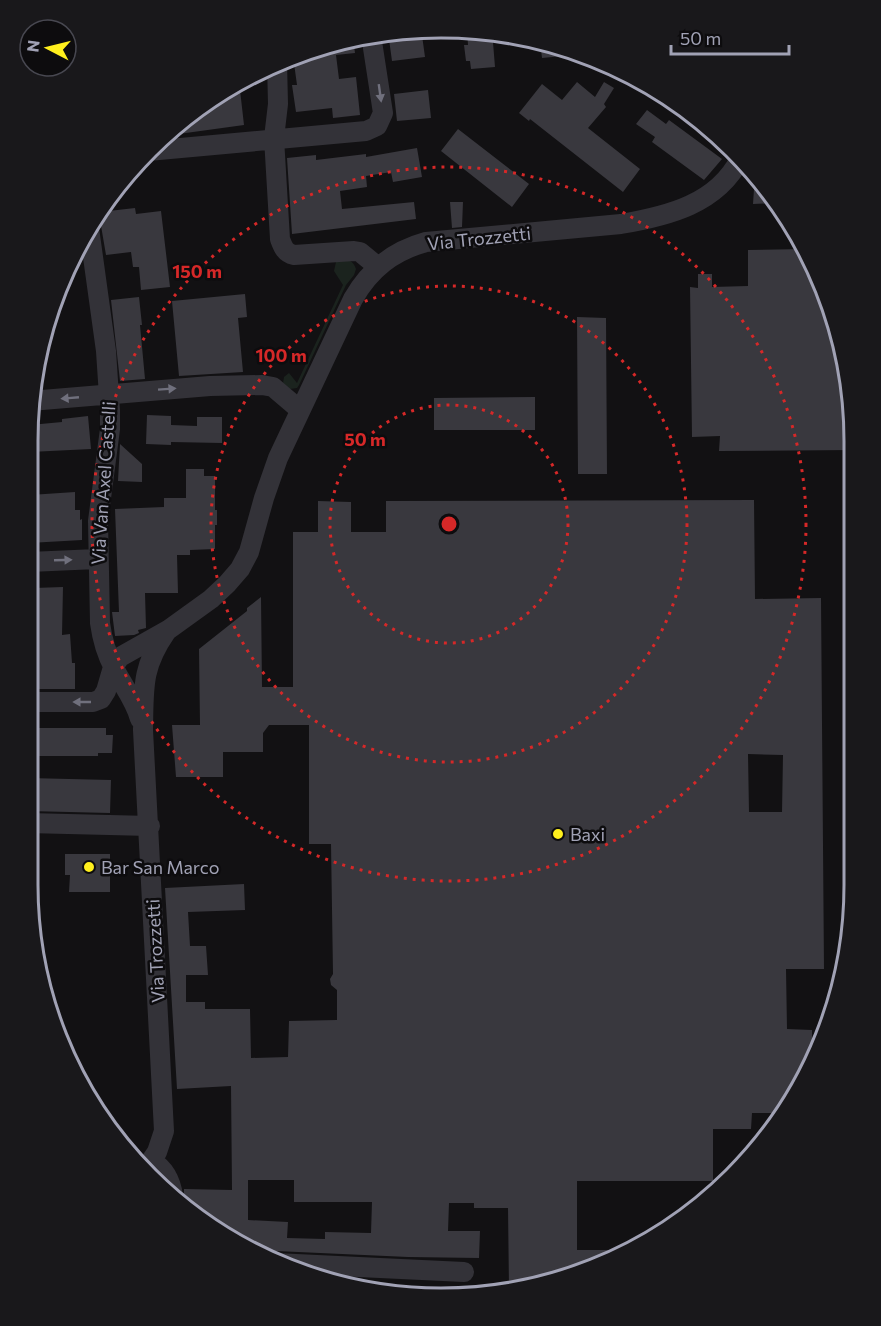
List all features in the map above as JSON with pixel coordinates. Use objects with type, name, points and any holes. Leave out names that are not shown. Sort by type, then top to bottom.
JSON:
[{"type":"street","points":[[163,149],[366,131],[377,126],[383,113],[372,43]]},
{"type":"street","points":[[277,72],[278,104],[274,138],[280,239],[286,252],[301,255],[354,251],[360,252],[377,266]]},
{"type":"street","name":"Via Trozzetti","points":[[113,667],[120,657],[168,630],[211,598],[240,568],[249,552],[271,477],[300,410],[353,298],[377,266],[400,251],[426,242],[621,224],[649,219],[677,211],[702,200],[725,182],[735,167]]},
{"type":"street","name":"Via Van Axel Castelli","points":[[91,240],[106,351],[110,429],[99,512],[97,559],[100,623],[113,667],[137,707],[144,730]]},
{"type":"street","points":[[40,400],[262,384],[273,387],[300,410]]},
{"type":"street","points":[[38,562],[97,559]]},
{"type":"street","name":"Via Trozzetti","points":[[150,1163],[158,1152],[164,1131],[144,730],[144,683],[147,665],[155,648],[168,630]]},
{"type":"street","points":[[38,702],[97,701],[104,695],[113,667]]},
{"type":"street","points":[[38,823],[150,826]]},
{"type":"street","name":"Via Trozzetti","points":[[150,1164],[158,1165],[169,1182]]},
{"type":"street","points":[[304,1264],[464,1272]]},
{"type":"shaded area","points":[[340,259],[352,262],[356,269],[354,275],[346,285],[299,385],[297,388],[290,389],[283,383],[284,377],[289,373],[297,383],[343,285],[334,271],[336,262]]},
{"type":"building","points":[[422,38],[425,57],[392,61],[389,41]]},
{"type":"building","points":[[468,38],[493,41],[495,67],[471,69],[470,61],[466,61],[464,45],[468,45]]},
{"type":"building","points":[[354,47],[355,53],[336,55],[339,79],[356,77],[360,115],[333,118],[332,108],[296,112],[292,85],[297,85],[294,65]]},
{"type":"building","points":[[541,50],[561,56],[542,58]]},
{"type":"building","points":[[577,82],[595,97],[604,82],[614,88],[604,104],[606,107],[588,128],[640,169],[623,192],[530,119],[529,121],[519,113],[542,84],[562,100]]},
{"type":"building","points":[[240,90],[244,125],[180,134]]},
{"type":"building","points":[[428,90],[431,118],[397,121],[394,94]]},
{"type":"building","points":[[647,110],[666,124],[669,120],[722,159],[704,180],[652,142],[655,137],[636,124]]},
{"type":"building","points":[[458,129],[529,184],[512,207],[441,151]]},
{"type":"building","points":[[417,148],[422,177],[393,182],[391,172],[366,176],[367,187],[340,191],[342,209],[414,202],[416,219],[292,234],[287,158],[316,155],[316,160],[366,154],[366,157]]},
{"type":"building","points":[[754,188],[766,203],[753,204]]},
{"type":"building","points":[[450,202],[463,202],[462,227],[452,228]]},
{"type":"building","points":[[135,208],[136,214],[161,211],[170,287],[141,290],[139,267],[133,267],[131,252],[106,255],[101,224],[109,211]]},
{"type":"building","points":[[795,249],[802,262],[822,311],[836,362],[843,414],[844,450],[719,451],[720,436],[692,437],[690,287],[698,288],[698,274],[712,274],[712,287],[748,286],[748,250]]},
{"type":"building","points":[[245,294],[247,317],[238,318],[243,372],[179,376],[172,301]]},
{"type":"building","points":[[139,297],[145,379],[120,381],[111,300]]},
{"type":"building","points":[[577,317],[606,318],[607,474],[578,474]]},
{"type":"building","points":[[535,397],[535,430],[434,430],[434,398]]},
{"type":"building","points":[[147,415],[171,416],[171,425],[197,426],[197,417],[222,417],[222,443],[146,444]]},
{"type":"building","points":[[88,416],[91,449],[38,452],[38,424],[62,422],[62,419]]},
{"type":"building","points":[[120,444],[142,464],[142,482],[118,481]]},
{"type":"building","points":[[186,469],[204,469],[204,476],[215,476],[217,525],[215,525],[215,549],[190,550],[190,555],[177,555],[178,593],[145,593],[146,628],[138,630],[139,633],[134,635],[115,636],[112,612],[119,612],[115,509],[164,507],[164,498],[186,498]]},
{"type":"building","points":[[75,492],[75,510],[80,510],[80,520],[82,519],[82,540],[38,542],[38,494]]},
{"type":"building","points":[[754,500],[755,599],[821,598],[824,969],[786,969],[787,1029],[812,1030],[812,1042],[790,1087],[773,1113],[752,1113],[751,1129],[713,1129],[713,1181],[577,1181],[577,1250],[612,1250],[570,1267],[519,1281],[509,1283],[508,1208],[474,1208],[474,1203],[449,1203],[448,1231],[480,1231],[479,1258],[273,1252],[239,1235],[184,1196],[184,1189],[232,1190],[231,1086],[177,1089],[165,888],[244,884],[245,910],[188,912],[190,946],[206,946],[208,975],[186,975],[186,1002],[205,1002],[205,1009],[250,1009],[251,1058],[288,1057],[289,1021],[337,1020],[337,990],[331,985],[330,979],[333,974],[331,844],[309,844],[309,725],[269,725],[263,733],[263,752],[223,752],[223,777],[176,777],[172,725],[200,725],[199,649],[261,597],[262,687],[293,687],[293,532],[318,532],[318,501],[351,502],[351,532],[386,532],[386,501]],"holes":[[[748,754],[783,755],[782,812],[749,812]],[[248,1180],[294,1180],[294,1202],[372,1202],[371,1233],[325,1232],[325,1239],[287,1238],[288,1222],[248,1220]]]},
{"type":"building","points":[[63,587],[62,635],[70,634],[72,663],[75,663],[75,689],[38,689],[38,588]]},
{"type":"building","points":[[38,728],[106,728],[106,735],[113,735],[112,753],[98,753],[98,756],[38,756]]},
{"type":"building","points":[[38,778],[111,780],[110,813],[38,811]]},
{"type":"building","points":[[65,854],[110,854],[110,892],[69,892],[70,875],[65,875]]},
{"type":"place","name":"Baxi","points":[[558,834]]},
{"type":"place","name":"Bar San Marco","points":[[89,867]]}]
